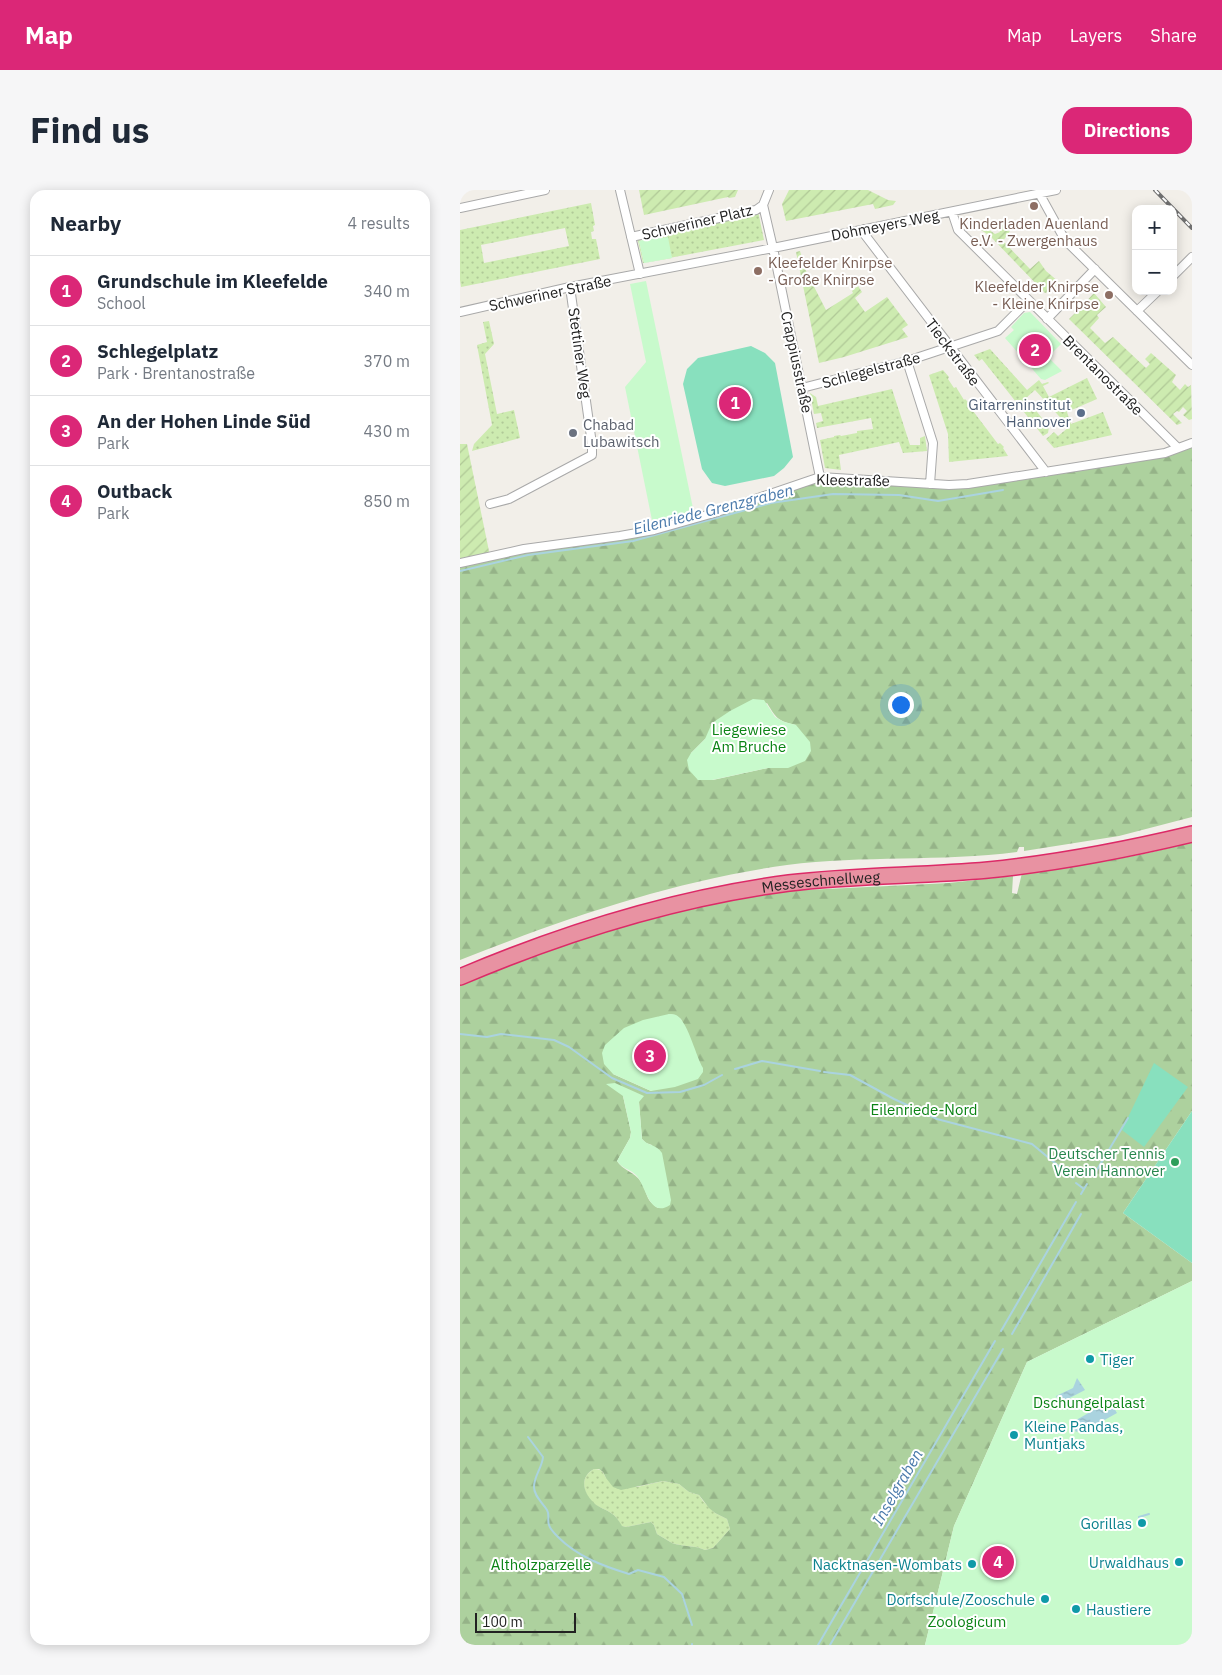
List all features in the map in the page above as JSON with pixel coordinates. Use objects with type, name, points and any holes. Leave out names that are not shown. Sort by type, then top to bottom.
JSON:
[{"type":"highway","name":"Messeschnellweg","points":[[460,969],[586,921],[636,906],[707,890],[789,875],[997,861],[1094,848],[1192,826]]},
{"type":"highway","name":"Messeschnellweg","points":[[460,977],[590,928],[690,900],[790,883],[1008,867],[1094,856],[1192,834]]},
{"type":"street","points":[[460,208],[545,190]]},
{"type":"street","points":[[620,190],[640,274],[773,248]]},
{"type":"street","points":[[763,205],[769,190]]},
{"type":"street","name":"Dohmeyers Weg","points":[[773,248],[1056,190]]},
{"type":"street","points":[[1039,193],[1065,240],[1192,365]]},
{"type":"street","name":"Schweriner Platz","points":[[631,237],[756,210],[763,205]]},
{"type":"street","name":"Crappiusstraße","points":[[763,205],[820,477]]},
{"type":"street","name":"Brentanostraße","points":[[952,212],[958,230],[1178,448]]},
{"type":"street","name":"Tieckstraße","points":[[864,229],[865,235],[1046,472]]},
{"type":"street","points":[[1177,272],[1192,257]]},
{"type":"street","points":[[1047,319],[1095,269]]},
{"type":"street","name":"Schweriner Straße","points":[[460,312],[570,287],[640,274]]},
{"type":"street","name":"Stettiner Weg","points":[[490,504],[509,499],[592,455],[591,435],[570,287]]},
{"type":"street","points":[[1137,311],[1154,295]]},
{"type":"street","name":"Schlegelstraße","points":[[802,388],[907,362],[998,332],[1028,301]]},
{"type":"street","points":[[907,362],[933,443],[930,484]]},
{"type":"street","name":"Kleestraße","points":[[460,563],[524,548],[654,530],[714,513],[820,477],[930,484],[968,484],[1165,453],[1192,443]]},
{"type":"green space","points":[[639,190],[738,190],[735,197],[644,215]]},
{"type":"green space","points":[[789,190],[868,190],[888,200],[896,201],[893,205],[875,209],[873,204],[786,221],[782,204]]},
{"type":"green space","points":[[591,203],[595,225],[593,226],[594,231],[591,232],[592,239],[596,239],[600,259],[461,287],[460,230]],"holes":[[[565,228],[569,246],[484,263],[481,245]]]},
{"type":"green space","points":[[758,211],[764,240],[672,258],[662,235],[639,241],[643,263],[637,237]]},
{"type":"green space","points":[[980,221],[995,234],[1000,232],[997,224],[1009,224],[1012,228],[1003,241],[1030,269],[1039,261],[1046,271],[1059,282],[1051,291],[1045,293],[990,236],[975,226]]},
{"type":"green space","points":[[662,235],[663,238],[668,237],[672,258],[644,263],[639,241]]},
{"type":"green space","points":[[800,251],[806,271],[826,310],[853,293],[852,291],[858,286],[862,292],[855,298],[865,312],[887,297],[908,325],[902,329],[908,337],[819,363],[796,252]]},
{"type":"green space","points":[[646,281],[695,518],[654,530],[625,387],[646,362],[630,284]]},
{"type":"green space","points":[[1094,293],[1106,307],[1097,315],[1099,318],[1090,328],[1105,343],[1113,337],[1146,368],[1150,364],[1145,359],[1151,353],[1176,375],[1172,382],[1180,390],[1185,384],[1188,387],[1191,385],[1192,419],[1189,420],[1183,415],[1187,411],[1183,407],[1179,412],[1177,411],[1173,414],[1182,423],[1177,425],[1069,319],[1079,309],[1082,309],[1081,307]]},
{"type":"green space","points":[[1030,312],[1061,344],[1048,357],[1062,371],[1045,380],[1041,379],[1005,338],[1014,330],[1011,327],[1024,313]]},
{"type":"green space","points":[[489,321],[494,344],[485,354],[497,414],[514,410],[520,438],[472,451],[474,444],[492,425],[477,345],[487,342],[483,322]]},
{"type":"green space","points":[[751,346],[765,353],[775,363],[793,457],[774,476],[725,486],[712,483],[702,469],[683,384],[687,369],[698,358]]},
{"type":"green space","points":[[990,349],[1027,390],[1039,380],[1042,384],[1048,382],[1043,386],[1049,397],[1087,378],[1097,399],[1067,412],[1071,424],[1103,412],[1112,435],[1054,448],[1046,439],[1054,432],[1058,436],[1069,427],[1035,390],[1026,398],[1049,427],[1048,433],[1043,436],[982,359],[979,361],[974,355]]},
{"type":"green space","points":[[943,370],[954,388],[956,387],[964,400],[968,402],[998,444],[1000,443],[1004,447],[1008,456],[949,462],[948,434],[929,375]]},
{"type":"green space","points":[[892,389],[910,445],[920,445],[920,438],[925,436],[927,451],[903,453],[899,442],[839,455],[841,470],[825,468],[820,440],[873,429],[871,418],[817,428],[816,423],[823,421],[821,413],[814,414],[810,393],[816,397],[818,406]]},
{"type":"green space","points":[[1192,443],[1192,817],[1119,836],[1024,851],[1024,847],[1019,847],[1017,852],[960,857],[816,862],[745,872],[661,891],[620,903],[460,960],[460,563],[654,530],[811,479],[949,485],[1165,453]],"holes":[[[767,703],[781,720],[796,725],[788,768],[768,768],[713,780],[698,780],[691,753],[705,739]]]},
{"type":"green space","points":[[460,444],[467,444],[490,556],[460,563]]},
{"type":"green space","name":"Liegewiese Am Bruche","points":[[753,699],[764,700],[775,717],[796,725],[810,742],[811,751],[805,761],[788,768],[768,768],[712,780],[698,780],[689,770],[687,760],[691,753],[705,739],[712,723]]},
{"type":"green space","name":"Eilenriede-Nord","points":[[1192,842],[1192,1111],[1123,1213],[1192,1263],[1192,1281],[1027,1362],[954,1526],[925,1645],[460,1645],[460,985],[551,949],[607,931],[674,911],[736,898],[786,891],[949,883],[1013,876],[1012,893],[1017,894],[1022,873],[1171,848]],"holes":[[[669,1014],[681,1019],[699,1062],[651,1091],[613,1074]],[[623,1096],[639,1102],[642,1139],[652,1145],[658,1208],[649,1199],[638,1179],[617,1161],[630,1138],[631,1132]],[[599,1469],[613,1487],[621,1490],[663,1481],[679,1484],[689,1492],[699,1495],[709,1508],[727,1519],[730,1529],[713,1548],[705,1550],[672,1543],[657,1534],[651,1522],[626,1527],[622,1526],[619,1520],[596,1505],[587,1495],[584,1485],[589,1472]]]},
{"type":"green space","points":[[669,1014],[675,1015],[680,1019],[688,1032],[703,1068],[703,1072],[698,1079],[675,1087],[651,1091],[613,1074],[604,1064],[602,1053],[605,1045],[624,1028],[643,1020]]},
{"type":"green space","points":[[1154,1063],[1188,1087],[1144,1147],[1122,1130]]},
{"type":"green space","points":[[615,1083],[644,1096],[639,1102],[642,1139],[662,1153],[671,1200],[670,1205],[663,1208],[657,1208],[653,1204],[636,1175],[617,1161],[630,1138],[631,1132],[623,1096],[606,1084]]},
{"type":"green space","name":"Deutscher Tennis Verein Hannover","points":[[1192,1111],[1192,1263],[1123,1213]]},
{"type":"green space","points":[[1192,1281],[1192,1645],[925,1645],[954,1526],[1027,1362]]},
{"type":"green space","points":[[594,1469],[602,1471],[606,1478],[637,1487],[663,1481],[679,1484],[689,1492],[699,1495],[715,1513],[727,1519],[730,1529],[713,1548],[705,1550],[672,1543],[657,1534],[651,1522],[626,1527],[621,1526],[614,1516],[593,1503],[587,1495],[584,1481],[589,1472]]},
{"type":"water","points":[[1077,1378],[1085,1390],[1060,1403],[1056,1396],[1073,1388]]},
{"type":"water","points":[[1113,1399],[1117,1405],[1114,1408],[1117,1413],[1083,1432],[1081,1430],[1076,1432],[1071,1423]]},
{"type":"waterway","name":"Eilenriede Grenzgraben","points":[[460,571],[528,555],[633,541],[771,503],[833,494],[899,495],[938,501],[1003,490]]},
{"type":"waterway","points":[[460,1034],[487,1037],[501,1034],[554,1040],[569,1047],[612,1078],[647,1093],[680,1092],[704,1085],[722,1075]]},
{"type":"waterway","points":[[735,1069],[762,1061],[820,1071]]},
{"type":"waterway","points":[[824,1072],[850,1075],[894,1099],[937,1119],[1032,1144],[1073,1178]]},
{"type":"waterway","points":[[1095,1173],[1128,1118]]},
{"type":"waterway","points":[[1076,1183],[1084,1189]]},
{"type":"waterway","name":"Inselgraben","points":[[1081,1194],[1087,1184]]},
{"type":"waterway","name":"Inselgraben","points":[[1001,1331],[1076,1202]]},
{"type":"waterway","points":[[1012,1334],[1081,1214]]},
{"type":"waterway","name":"Inselgraben","points":[[818,1645],[995,1341]]},
{"type":"waterway","points":[[830,1645],[1003,1349]]},
{"type":"waterway","points":[[528,1437],[543,1457],[535,1479],[534,1490],[547,1510],[549,1525],[554,1533],[574,1550],[600,1564],[629,1574],[638,1570],[664,1577],[682,1594],[692,1625]]},
{"type":"waterway","points":[[1142,1527],[1139,1517],[1149,1514]]},
{"type":"railway","points":[[1155,190],[1192,228]]},
{"type":"place","name":"Kinderladen Auenland e.V. - Zwergenhaus","points":[[1034,206]]},
{"type":"place","name":"Kleefelder Knirpse - Große Knirpse","points":[[758,271]]},
{"type":"place","name":"Kleefelder Knirpse - Kleine Knirpse","points":[[1109,295]]},
{"type":"place","name":"Schlegelplatz","points":[[1035,350]]},
{"type":"place","name":"Grundschule im Kleefelde","points":[[735,403]]},
{"type":"place","name":"Gitarreninstitut Hannover","points":[[1081,413]]},
{"type":"place","name":"Chabad Lubawitsch","points":[[573,433]]},
{"type":"place","name":"An der Hohen Linde Süd","points":[[650,1056]]},
{"type":"place","name":"Deutscher Tennis Verein Hannover","points":[[1175,1162]]},
{"type":"place","name":"Tiger","points":[[1090,1359]]},
{"type":"place","name":"Kleine Pandas, Muntjaks","points":[[1014,1435]]},
{"type":"place","name":"Gorillas","points":[[1142,1523]]},
{"type":"place","name":"Outback","points":[[998,1562]]},
{"type":"place","name":"Urwaldhaus","points":[[1179,1562]]},
{"type":"place","name":"Nacktnasen-Wombats","points":[[972,1564]]},
{"type":"place","name":"Dorfschule/Zooschule","points":[[1045,1599]]},
{"type":"place","name":"Haustiere","points":[[1076,1609]]},
{"type":"park label","name":"Dschungelpalast","points":[[1089,1402]]},
{"type":"park label","name":"Altholzparzelle","points":[[541,1564]]},
{"type":"park label","name":"Zoologicum","points":[[967,1621]]}]
